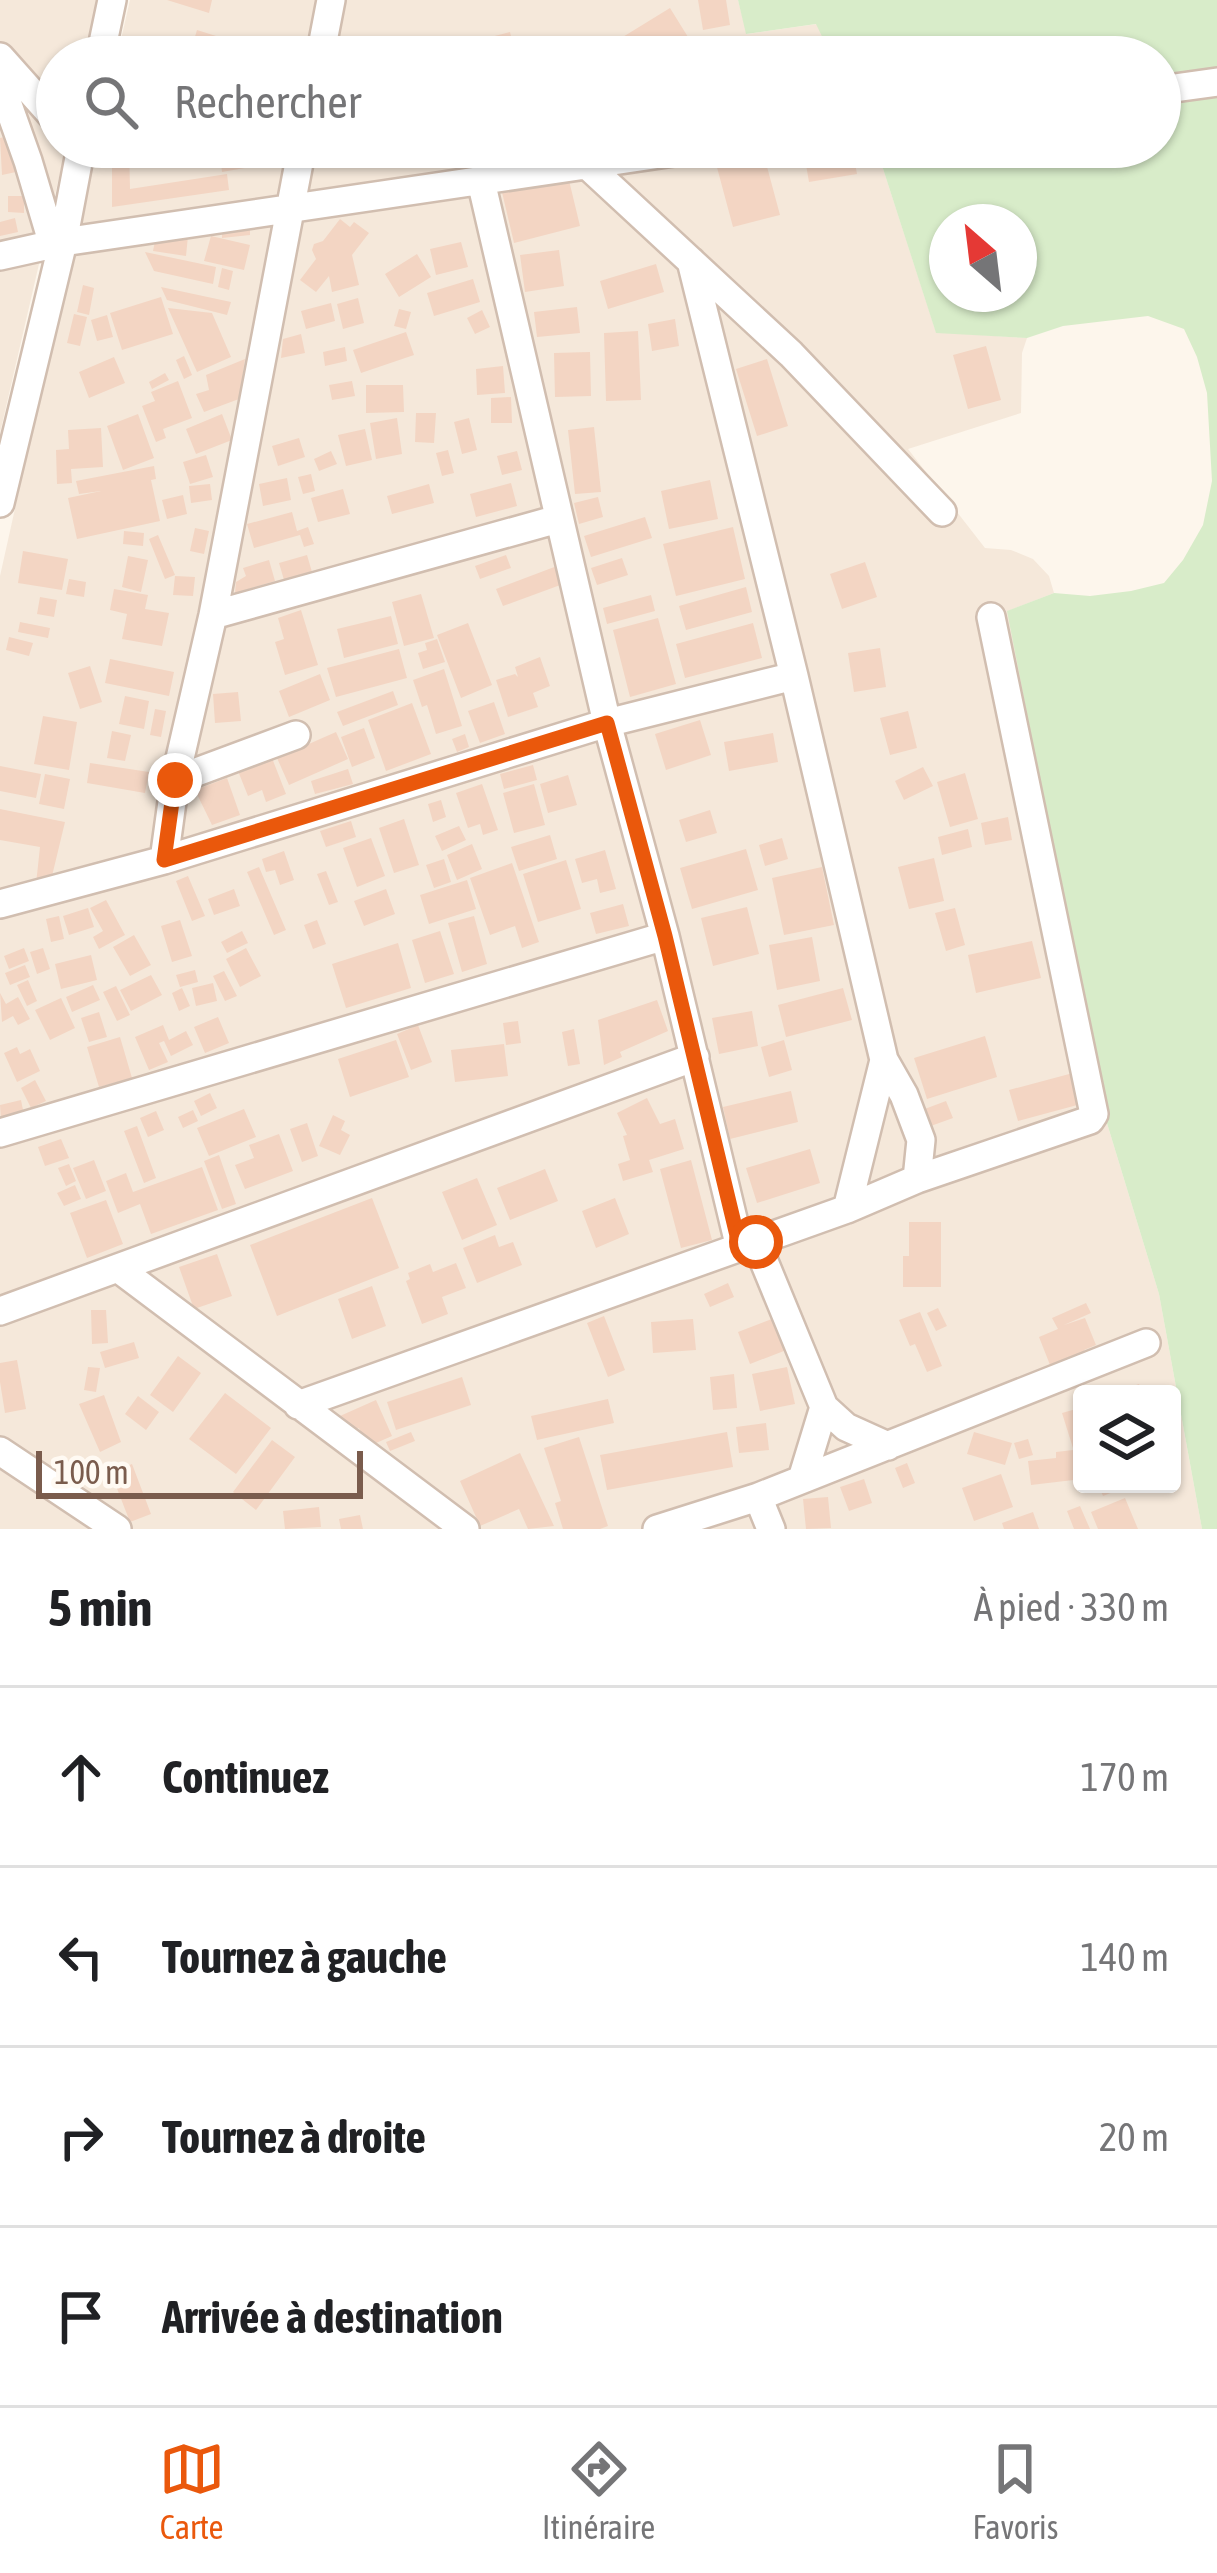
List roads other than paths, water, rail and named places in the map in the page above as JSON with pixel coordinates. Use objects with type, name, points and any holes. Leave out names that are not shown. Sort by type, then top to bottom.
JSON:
[{"type":"street","points":[[104,36],[112,0]]},
{"type":"street","points":[[324,36],[331,0]]},
{"type":"street","points":[[0,58],[36,98]]},
{"type":"street","points":[[0,82],[58,243]]},
{"type":"street","points":[[1181,87],[1217,82]]},
{"type":"street","points":[[0,503],[75,168]]},
{"type":"street","points":[[164,860],[175,780],[213,615],[298,168]]},
{"type":"street","points":[[0,256],[58,243],[561,168]]},
{"type":"street","points":[[590,168],[791,354],[943,512]]},
{"type":"street","points":[[481,181],[607,723],[748,1245],[824,1407],[846,1427],[888,1446]]},
{"type":"street","points":[[691,261],[884,1060],[921,1140],[917,1179]]},
{"type":"street","points":[[213,615],[558,519]]},
{"type":"street","points":[[298,1405],[847,1210],[917,1179],[1082,1125],[1094,1114],[991,616]]},
{"type":"street","points":[[0,904],[164,860],[607,723],[794,676]]},
{"type":"street","points":[[175,780],[296,735]]},
{"type":"street","points":[[0,1133],[665,936]]},
{"type":"street","points":[[0,1311],[695,1057]]},
{"type":"street","points":[[847,1210],[884,1060]]},
{"type":"street","points":[[118,1269],[465,1529]]},
{"type":"street","points":[[657,1529],[758,1497],[1146,1343]]},
{"type":"street","points":[[802,1479],[824,1407]]},
{"type":"street","points":[[0,1451],[117,1529]]},
{"type":"street","points":[[758,1497],[771,1529]]}]
